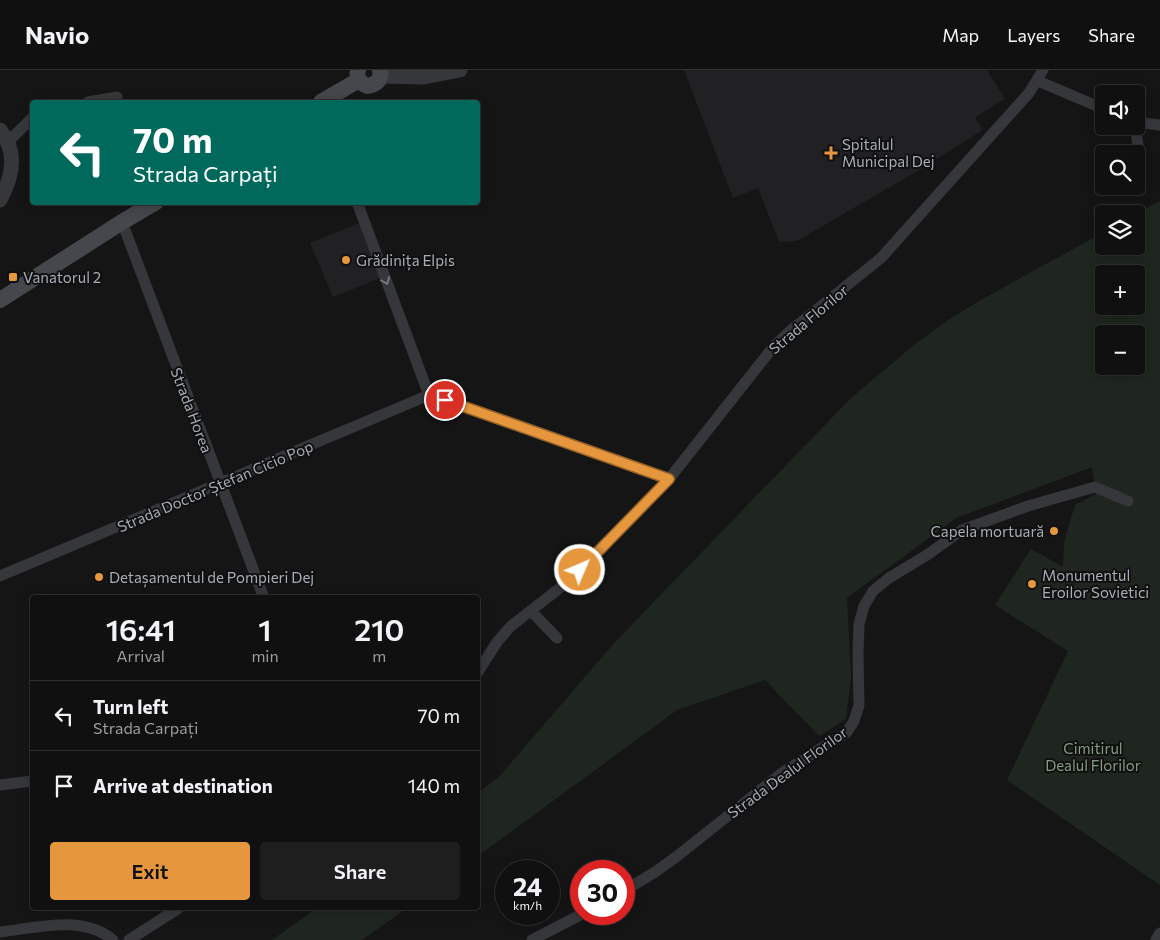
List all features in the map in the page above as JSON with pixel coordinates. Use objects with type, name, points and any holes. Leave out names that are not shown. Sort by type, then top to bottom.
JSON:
[{"type":"main road","points":[[325,100],[358,75],[364,84],[371,86],[378,81],[381,73]]},
{"type":"main road","points":[[0,300],[151,205]]},
{"type":"street","points":[[381,73],[424,78],[460,70]]},
{"type":"street","points":[[1040,75],[1095,104]]},
{"type":"street","name":"Strada Florilor","points":[[480,669],[497,642],[510,627],[570,580],[669,479],[774,346],[881,258],[1029,93],[1040,75]]},
{"type":"street","points":[[100,100],[117,97]]},
{"type":"street","points":[[0,200],[11,172],[12,156],[4,136],[30,119]]},
{"type":"street","points":[[1145,123],[1160,125]]},
{"type":"street","points":[[358,205],[430,395],[669,479]]},
{"type":"street","name":"Strada Horea","points":[[122,222],[263,595]]},
{"type":"street","name":"Strada Doctor Ștefan Cicio Pop","points":[[0,576],[430,395]]},
{"type":"street","name":"Strada Dealul Florilor","points":[[635,884],[676,857],[782,773],[847,732],[854,721],[859,704],[859,624],[864,606],[873,591],[889,578],[927,555],[962,530],[1028,506],[1095,487],[1128,501]]},
{"type":"street","points":[[531,611],[557,638]]},
{"type":"street","points":[[0,785],[30,782]]},
{"type":"street","points":[[129,940],[176,910]]},
{"type":"street","points":[[532,940],[570,920]]},
{"type":"street","points":[[0,932],[47,926],[84,925],[96,928],[113,940]]},
{"type":"street","points":[[1156,940],[1160,933]]},
{"type":"shaded area","name":"Spitalul Municipal Dej","points":[[684,70],[987,70],[1005,99],[975,117],[983,130],[909,176],[797,241],[779,242],[758,188],[733,198]]},
{"type":"shaded area","name":"Grădinița Elpis","points":[[359,223],[381,278],[333,297],[310,243]]},
{"type":"green space","name":"Cimitirul Dealul Florilor","points":[[1160,201],[1160,885],[1007,780],[1068,651],[995,605],[1031,549],[1063,567],[1064,542],[1075,505],[1096,494],[1092,467],[956,518],[847,598],[851,678],[846,719],[819,736],[765,680],[677,710],[480,855],[480,791],[498,778],[615,642],[851,398],[914,345],[948,320],[1095,237],[1095,255],[1145,255],[1145,209]]},
{"type":"green space","points":[[314,910],[404,910],[362,940],[272,940]]},
{"type":"place","name":"Spitalul Municipal Dej","points":[[831,153]]},
{"type":"place","name":"Grădinița Elpis","points":[[346,260]]},
{"type":"place","name":"Vanatorul 2","points":[[13,277]]},
{"type":"place","name":"Capela mortuară","points":[[1054,531]]},
{"type":"place","name":"Detașamentul de Pompieri Dej","points":[[99,577]]},
{"type":"place","name":"Monumentul Eroilor Sovietici","points":[[1032,584]]},
{"type":"route","points":[[445,400],[669,479],[580,570]]}]
